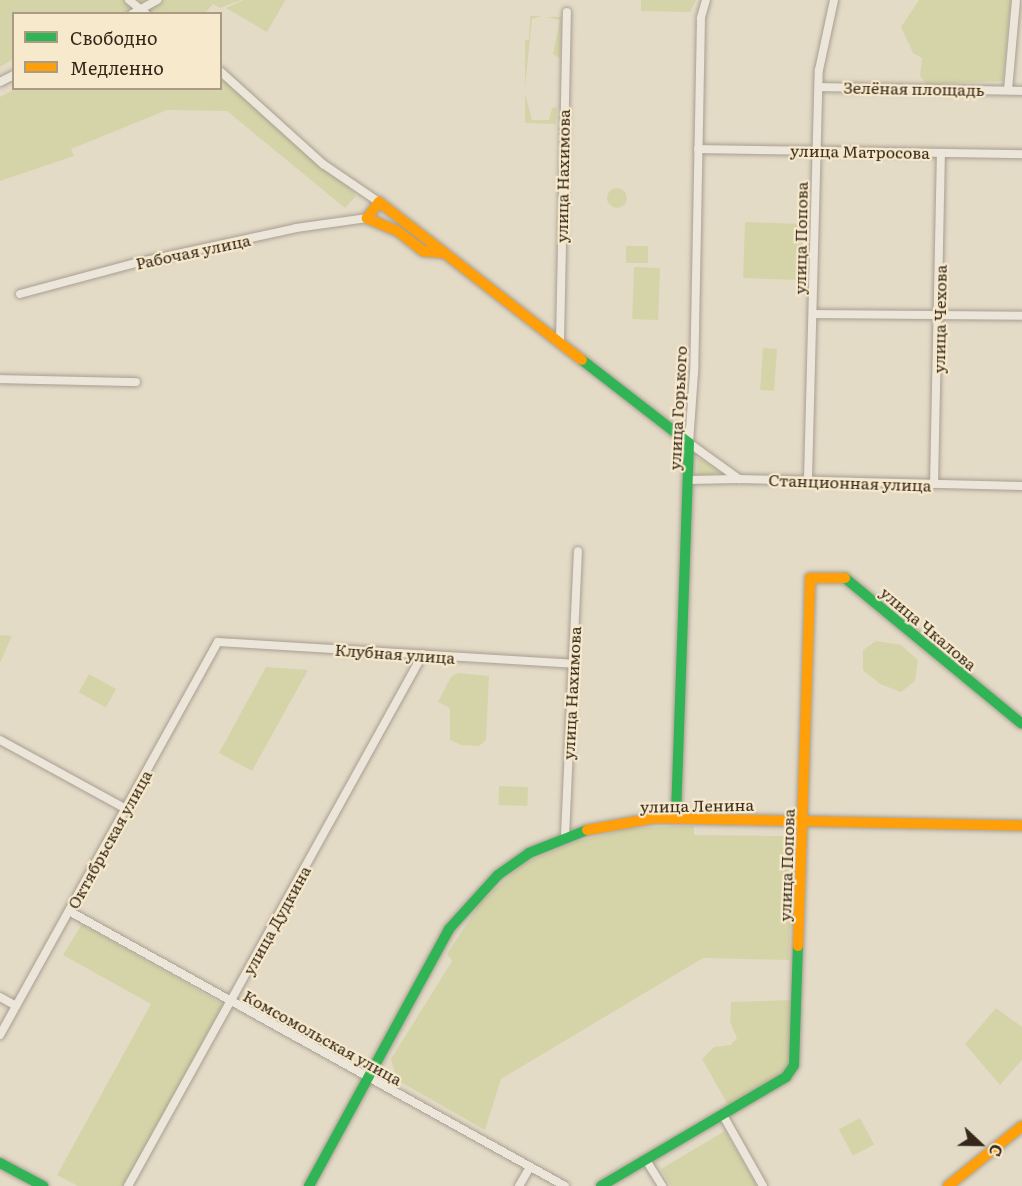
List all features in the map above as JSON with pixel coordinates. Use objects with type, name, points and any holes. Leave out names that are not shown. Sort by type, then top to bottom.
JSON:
[{"type":"street","points":[[129,0],[143,11],[157,0]]},
{"type":"street","name":"улица Горького","points":[[676,817],[689,443],[694,373],[701,18],[706,0]]},
{"type":"street","name":"улица Попова","points":[[808,478],[820,87],[828,15],[834,0]]},
{"type":"street","points":[[1008,90],[1016,0]]},
{"type":"street","name":"улица Нахимова","points":[[560,340],[567,12]]},
{"type":"street","points":[[222,73],[323,164],[379,202],[560,340],[689,443],[740,479]]},
{"type":"street","name":"Зелёная площадь","points":[[820,87],[1022,91]]},
{"type":"street","name":"улица Матросова","points":[[698,149],[818,149],[1022,154]]},
{"type":"street","name":"улица Чехова","points":[[934,484],[941,153]]},
{"type":"street","points":[[379,202],[367,218],[396,231],[423,251],[444,253]]},
{"type":"street","name":"Рабочая улица","points":[[20,294],[147,261],[296,228],[367,218]]},
{"type":"street","points":[[813,314],[1022,316]]},
{"type":"street","points":[[0,379],[136,382]]},
{"type":"street","name":"Станционная улица","points":[[688,480],[808,478],[1022,486]]},
{"type":"street","name":"улица Нахимова","points":[[565,836],[578,551]]},
{"type":"street","name":"улица Чкалова","points":[[810,578],[843,576],[1022,724]]},
{"type":"street","name":"улица Попова","points":[[724,1117],[786,1077],[794,1065],[810,578]]},
{"type":"street","name":"Клубная улица","points":[[218,642],[573,664]]},
{"type":"street","name":"Октябрьская улица","points":[[0,1035],[218,642]]},
{"type":"street","name":"улица Дудкина","points":[[128,1186],[423,654]]},
{"type":"street","points":[[0,740],[126,809]]},
{"type":"street","name":"улица Ленина","points":[[309,1186],[449,929],[498,875],[529,853],[565,836],[613,824],[676,817],[1022,826]]},
{"type":"street","name":"Комсомольская улица","points":[[69,911],[230,1004],[566,1186]]},
{"type":"street","points":[[0,997],[16,1006]]},
{"type":"street","points":[[601,1186],[724,1117],[763,1186]]},
{"type":"street","points":[[948,1186],[1022,1126]]},
{"type":"street","points":[[646,1160],[662,1186]]},
{"type":"street","points":[[0,1163],[43,1186]]},
{"type":"street","points":[[519,1186],[530,1167]]},
{"type":"green space","points":[[0,0],[241,0],[220,8],[213,4],[206,12],[12,12],[12,60],[0,67]]},
{"type":"green space","points":[[243,0],[285,1],[267,32],[226,8]]},
{"type":"green space","points":[[641,0],[696,0],[690,12],[641,11]]},
{"type":"green space","points":[[919,0],[1011,0],[1003,81],[927,84],[920,76],[922,58],[913,53],[901,27]]},
{"type":"green space","points":[[530,16],[541,16],[532,19],[525,88],[525,40],[529,40]]},
{"type":"green space","points":[[546,17],[562,17],[560,58],[553,54],[560,20]]},
{"type":"green space","points":[[222,72],[340,176],[356,196],[345,208],[227,111],[167,110],[71,149],[74,156],[0,181],[0,97],[13,90],[222,90]]},
{"type":"green space","points":[[525,93],[532,120],[549,120],[552,108],[557,107],[556,124],[525,123]]},
{"type":"green space","points":[[617,188],[624,191],[627,198],[624,205],[617,208],[610,205],[607,198],[610,191]]},
{"type":"green space","points":[[745,222],[803,224],[801,280],[743,278]]},
{"type":"green space","points":[[626,246],[648,246],[648,263],[626,263]]},
{"type":"green space","points":[[634,267],[660,268],[658,320],[632,319]]},
{"type":"green space","points":[[763,348],[777,349],[774,391],[760,390]]},
{"type":"green space","points":[[698,458],[716,468],[719,473],[697,476]]},
{"type":"green space","points":[[0,635],[12,636],[0,663]]},
{"type":"green space","points":[[876,641],[901,645],[918,660],[915,681],[901,692],[880,684],[863,670],[863,650]]},
{"type":"green space","points":[[266,667],[308,670],[252,771],[219,753]]},
{"type":"green space","points":[[458,673],[489,676],[486,740],[479,746],[461,745],[450,740],[450,708],[438,702],[451,677]]},
{"type":"green space","points":[[89,674],[116,689],[106,707],[79,692]]},
{"type":"green space","points":[[499,786],[528,787],[527,806],[498,805]]},
{"type":"green space","points":[[694,826],[694,835],[794,836],[789,960],[703,958],[501,1079],[485,1130],[397,1080],[391,1059],[452,961],[447,954],[481,902],[525,863],[575,842],[631,828]]},
{"type":"green space","points":[[82,924],[224,1005],[123,1186],[78,1186],[57,1175],[151,1004],[63,955]]},
{"type":"green space","points":[[793,1000],[792,1058],[784,1073],[732,1112],[702,1059],[714,1047],[731,1045],[737,1038],[730,1022],[731,1002]]},
{"type":"green space","points":[[996,1008],[1022,1027],[1022,1060],[1000,1085],[965,1044]]},
{"type":"green space","points":[[860,1118],[874,1144],[853,1156],[839,1129]]},
{"type":"green space","points":[[725,1131],[757,1186],[671,1186],[661,1169]]},
{"type":"traffic: fast","points":[[582,360],[689,443],[676,817]]},
{"type":"traffic: fast","points":[[845,578],[1022,724]]},
{"type":"traffic: fast","points":[[309,1186],[449,929],[498,875],[529,853],[587,830]]},
{"type":"traffic: fast","points":[[601,1186],[786,1077],[794,1065],[798,946]]},
{"type":"traffic: fast","points":[[0,1163],[43,1186]]},
{"type":"traffic: slow","points":[[444,253],[423,251],[397,231],[367,218],[379,202],[582,360]]},
{"type":"traffic: slow","points":[[798,946],[810,578],[845,578]]},
{"type":"traffic: slow","points":[[587,830],[655,818],[1022,826]]},
{"type":"traffic: slow","points":[[948,1186],[1022,1126]]}]
